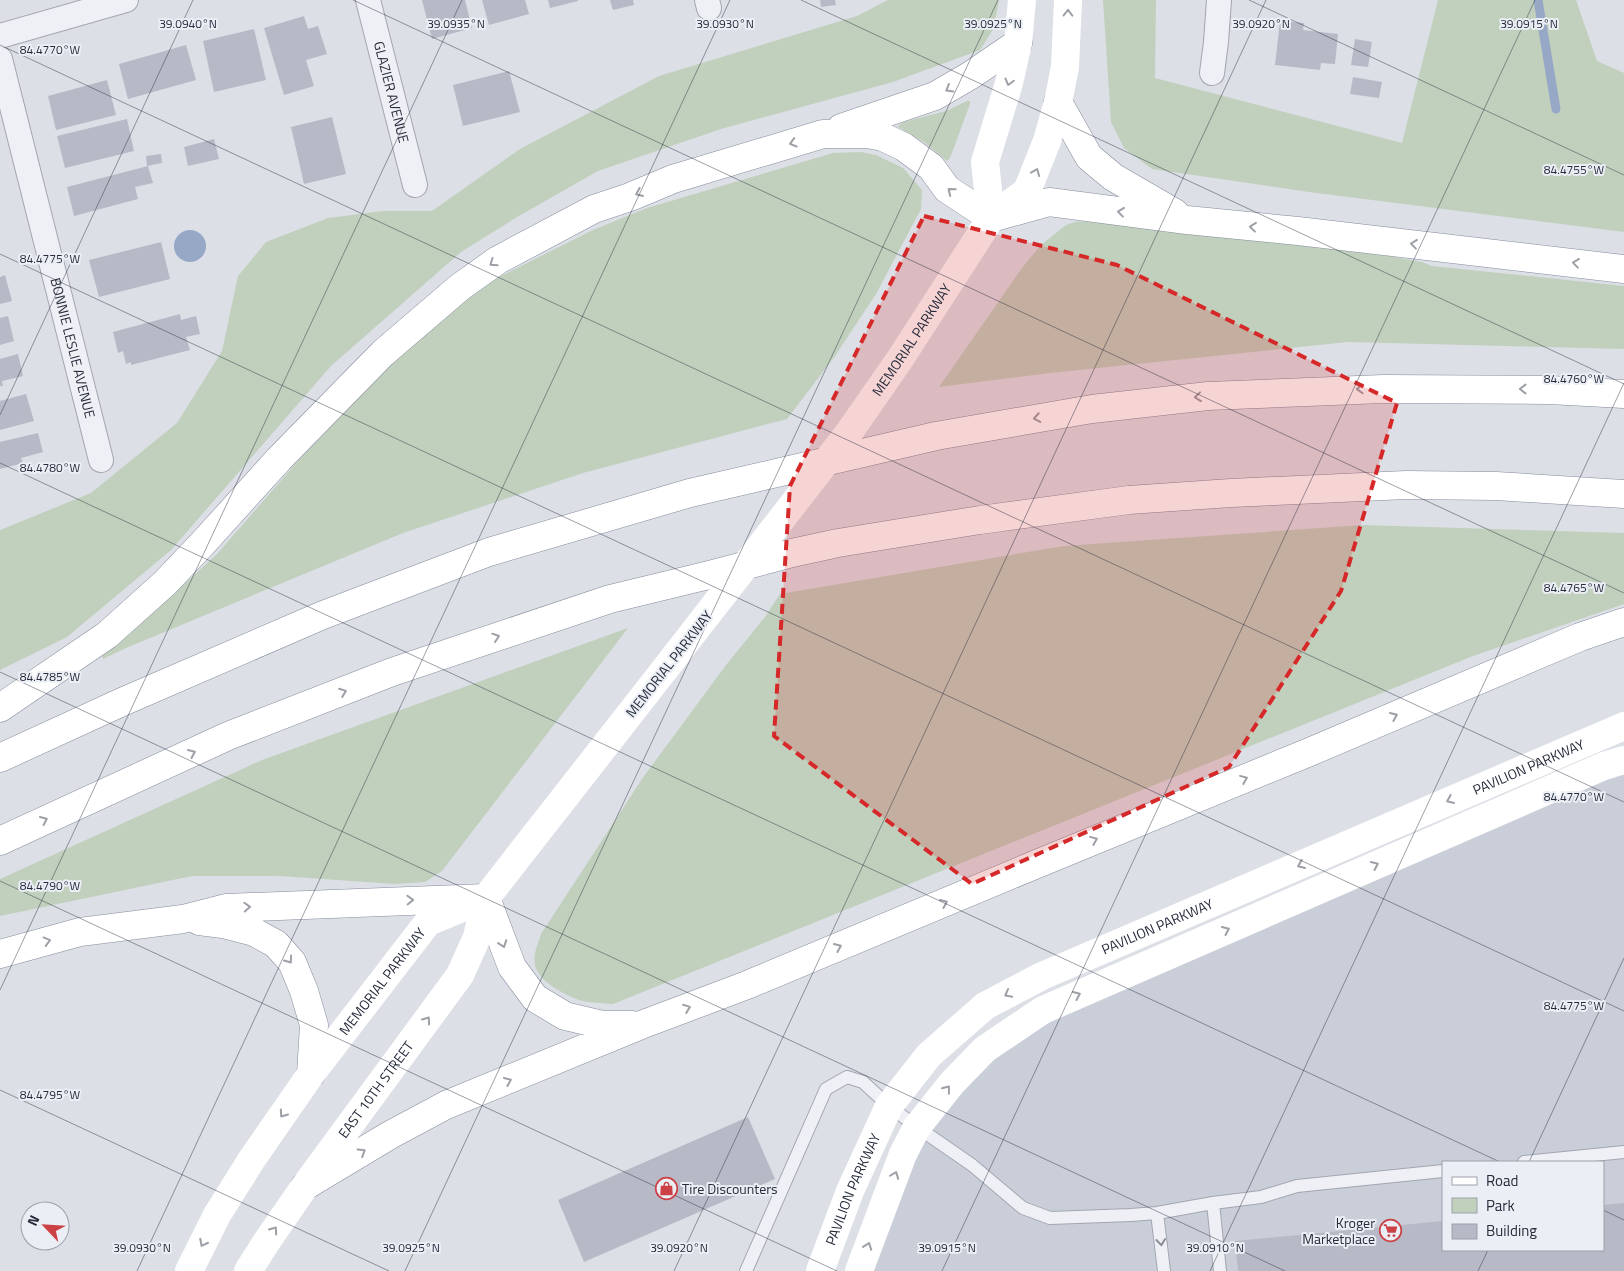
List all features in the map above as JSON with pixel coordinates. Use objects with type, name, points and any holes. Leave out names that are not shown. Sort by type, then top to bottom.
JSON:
[{"type":"main road","points":[[991,218],[985,162],[1009,83],[1018,42],[1022,0]]},
{"type":"main road","name":"MEMORIAL PARKWAY","points":[[311,1074],[428,922],[486,898],[850,431],[900,359],[991,218],[1027,191],[1047,141],[1058,102],[1065,67],[1068,0]]},
{"type":"main road","points":[[0,708],[107,635],[171,576],[279,459],[383,353],[460,287],[498,260],[594,209],[630,197],[673,179],[823,134],[935,96],[972,75],[1018,42]]},
{"type":"main road","points":[[1058,102],[1089,158],[1112,177],[1187,220]]},
{"type":"main road","points":[[823,134],[867,134],[883,137],[904,147],[931,166],[947,190],[991,218],[1049,202],[1187,220],[1624,269]]},
{"type":"main road","points":[[0,758],[122,702],[314,619],[488,552],[690,493],[936,436],[1092,409],[1208,396],[1383,389],[1549,390],[1624,394]]},
{"type":"main road","points":[[0,840],[228,736],[392,672],[610,599],[838,543],[980,520],[1111,502],[1231,493],[1406,485],[1496,486],[1624,494]]},
{"type":"main road","points":[[306,1186],[390,1135],[446,1105],[641,1025],[747,985],[1312,751],[1580,637],[1624,622]]},
{"type":"main road","name":"PAVILION PARKWAY","points":[[820,1271],[850,1191],[889,1106],[929,1055],[985,1006],[1042,976],[1624,726]]},
{"type":"main road","points":[[859,1271],[903,1154],[917,1127],[952,1082],[985,1049],[1043,1010],[1604,766],[1624,760]]},
{"type":"main road","points":[[0,954],[80,932],[182,919],[226,908],[486,898],[512,967],[535,998],[565,1016],[603,1025],[641,1025]]},
{"type":"main road","name":"EAST 10TH STREET","points":[[248,1271],[306,1186],[460,975],[477,937],[486,898]]},
{"type":"main road","points":[[182,919],[223,924],[254,932],[276,944],[292,962],[304,991],[314,1025],[311,1074],[242,1175],[188,1271]]},
{"type":"street","points":[[0,36],[126,0]]},
{"type":"street","name":"GLAZIER AVENUE","points":[[368,0],[415,185]]},
{"type":"street","points":[[1212,73],[1219,0]]},
{"type":"street","name":"BONNIE LESLIE AVENUE","points":[[0,59],[101,460]]},
{"type":"lane","points":[[746,1271],[826,1089],[846,1077],[863,1082],[889,1106],[972,1165],[1023,1208],[1050,1218],[1131,1216],[1157,1213],[1261,1197],[1297,1186],[1442,1170]]},
{"type":"lane","points":[[1534,1161],[1624,1152]]},
{"type":"lane","points":[[1213,1203],[1220,1271]]},
{"type":"lane","points":[[1157,1213],[1164,1271]]},
{"type":"highlighted area","points":[[924,216],[1117,265],[1397,403],[1341,591],[1229,767],[972,884],[774,736],[790,486]]},
{"type":"shaded area","points":[[1624,760],[1624,1271],[859,1271],[903,1154],[985,1049]]},
{"type":"green space","points":[[888,0],[999,0],[994,28],[980,50],[893,82],[721,129],[598,171],[517,217],[461,252],[331,366],[171,550],[67,637],[0,670],[0,530],[91,493],[177,423],[222,351],[238,276],[266,242],[328,218],[383,211],[432,211],[520,149],[659,76],[857,16]]},
{"type":"green space","points":[[1103,0],[1156,0],[1155,78],[1402,143],[1438,0],[1576,0],[1597,61],[1624,73],[1624,232],[1309,192],[1152,169],[1124,148],[1111,122]]},
{"type":"green space","points":[[970,101],[970,104],[950,158],[947,161],[924,142],[898,127],[904,122],[946,111]]},
{"type":"green space","points":[[861,152],[876,155],[903,168],[922,190],[921,209],[876,294],[835,356],[787,419],[583,473],[403,533],[103,659],[102,656],[131,633],[218,553],[297,462],[399,355],[487,283],[593,230],[647,208],[833,153]]},
{"type":"green space","points":[[1090,221],[1389,256],[1422,262],[1432,266],[1624,286],[1624,349],[1348,342],[1050,373],[939,387],[1022,268],[1041,245],[1066,225]]},
{"type":"green space","points":[[1363,525],[1624,533],[1624,604],[1473,656],[613,1004],[579,1000],[552,986],[537,970],[535,956],[541,934],[642,779],[726,665],[765,617],[780,594],[1064,546]]},
{"type":"green space","points":[[628,628],[442,871],[425,882],[395,884],[279,876],[192,876],[0,916],[0,879],[262,760]]},
{"type":"water","points":[[190,230],[196,231],[201,235],[205,240],[205,252],[201,257],[196,261],[190,262],[184,261],[179,257],[175,252],[174,246],[175,240],[179,235],[184,231]]},
{"type":"building","points":[[422,0],[465,0],[472,28],[432,39]]},
{"type":"building","points":[[482,0],[525,0],[529,14],[489,25]]},
{"type":"building","points":[[548,0],[578,0],[578,1],[550,8]]},
{"type":"building","points":[[610,0],[633,0],[634,5],[613,10]]},
{"type":"building","points":[[820,0],[835,0],[836,5],[821,7]]},
{"type":"building","points":[[304,16],[308,29],[318,26],[327,54],[306,60],[314,86],[284,95],[264,28]]},
{"type":"building","points":[[1280,21],[1304,23],[1303,30],[1338,34],[1335,64],[1321,63],[1320,70],[1275,65]]},
{"type":"building","points":[[254,29],[266,80],[214,92],[203,41]]},
{"type":"building","points":[[1355,39],[1372,42],[1368,67],[1351,65]]},
{"type":"building","points":[[186,45],[196,80],[128,99],[119,64]]},
{"type":"building","points":[[509,71],[520,112],[463,126],[453,85]]},
{"type":"building","points":[[1353,77],[1382,82],[1379,98],[1350,94]]},
{"type":"building","points":[[107,80],[116,115],[56,130],[48,96]]},
{"type":"building","points":[[332,117],[346,174],[304,184],[291,127]]},
{"type":"building","points":[[127,119],[134,151],[65,168],[57,136]]},
{"type":"building","points":[[214,139],[219,159],[188,166],[184,147]]},
{"type":"building","points":[[161,154],[162,163],[147,166],[146,156]]},
{"type":"building","points":[[148,166],[153,183],[135,187],[138,199],[74,216],[67,187]]},
{"type":"building","points":[[161,242],[170,279],[99,297],[89,260]]},
{"type":"building","points":[[5,275],[12,301],[0,304],[0,277]]},
{"type":"building","points":[[180,314],[181,320],[196,316],[200,334],[186,337],[190,350],[131,365],[131,362],[126,364],[123,351],[118,353],[113,332]]},
{"type":"building","points":[[8,316],[14,341],[0,345],[0,318]]},
{"type":"building","points":[[18,354],[23,376],[2,381],[3,386],[0,386],[0,359]]},
{"type":"building","points":[[26,394],[34,421],[0,430],[0,401]]},
{"type":"building","points":[[38,433],[43,452],[21,458],[23,463],[0,469],[0,442]]},
{"type":"building","name":"Tire Discounters","points":[[748,1117],[775,1179],[584,1262],[558,1200]]},
{"type":"building","name":"Kroger Marketplace","points":[[1624,1203],[1624,1271],[1238,1271],[1235,1241],[1442,1221],[1442,1251],[1604,1251],[1604,1205]]},
{"type":"waterway","points":[[1538,0],[1556,109]]},
{"type":"place","name":"Tire Discounters","points":[[666,1189]]},
{"type":"place","name":"Kroger Marketplace","points":[[1391,1231]]}]
